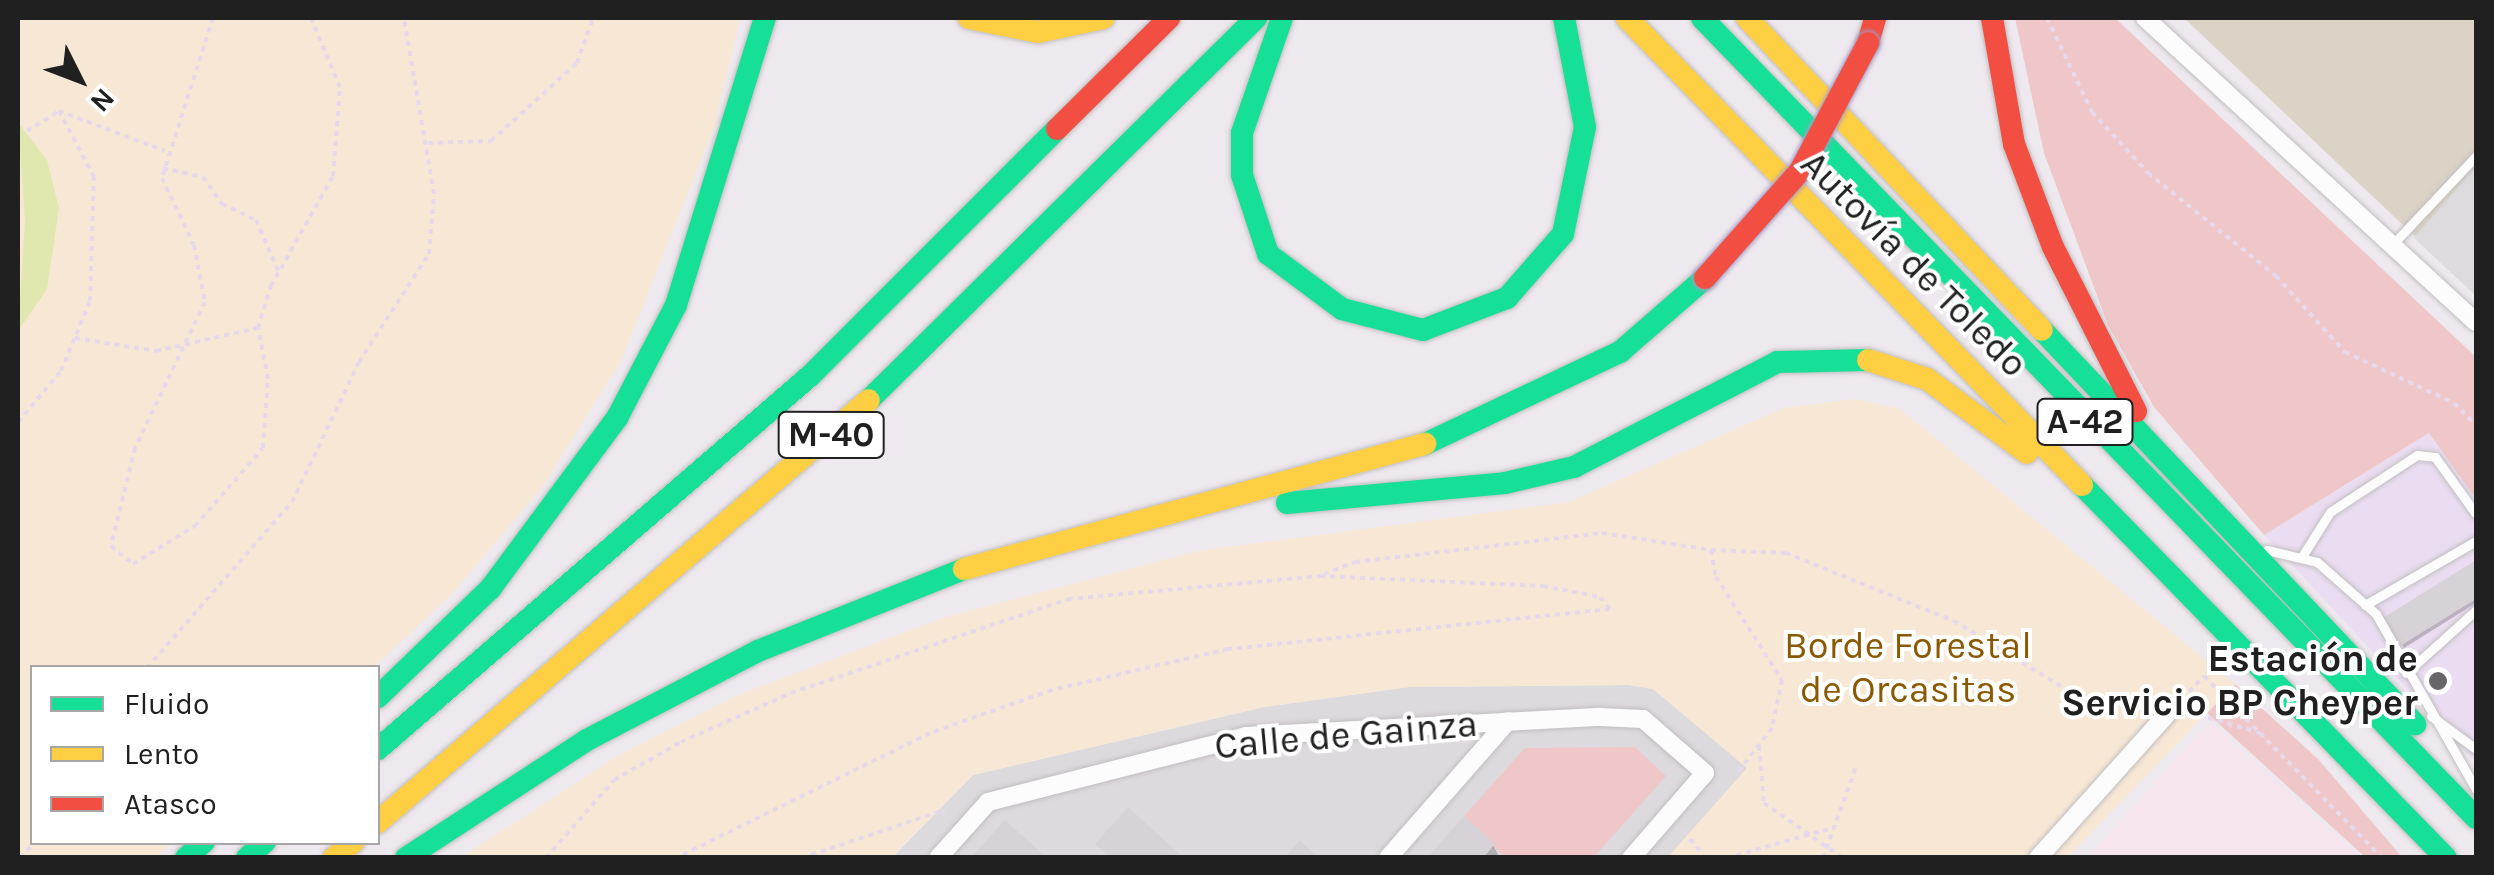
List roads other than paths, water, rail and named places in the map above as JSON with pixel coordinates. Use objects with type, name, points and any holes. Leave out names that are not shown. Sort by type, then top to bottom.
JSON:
[{"type":"highway","points":[[380,696],[490,590],[617,418],[676,305],[765,18]]},
{"type":"highway","points":[[969,18],[1038,32],[1104,18]]},
{"type":"highway","name":"M-40","points":[[380,747],[811,375],[1170,18]]},
{"type":"highway","name":"M-40","points":[[380,820],[852,417],[1256,18]]},
{"type":"highway","points":[[1282,18],[1242,132],[1242,175],[1268,254],[1342,310],[1423,330],[1507,298],[1562,234],[1585,127],[1564,18]]},
{"type":"highway","name":"Autovía de Toledo","points":[[1628,18],[2446,858]]},
{"type":"highway","name":"Autovía de Toledo","points":[[1702,18],[2476,818]]},
{"type":"highway","points":[[1747,18],[2150,438],[2476,790]]},
{"type":"highway","points":[[406,858],[588,740],[758,651],[920,584],[1093,531],[1453,436],[1620,352],[1705,278],[1800,170],[1868,43],[1875,18]]},
{"type":"highway","points":[[1992,18],[2014,144],[2053,247],[2150,438]]},
{"type":"highway","points":[[1093,531],[1574,467],[1777,362],[1834,355],[1927,379],[2128,528]]},
{"type":"street","points":[[2144,18],[2476,322]]},
{"type":"street","points":[[2038,858],[2163,709]]},
{"type":"street","name":"Calle de Gainza","points":[[938,858],[988,802],[1246,736],[1508,721],[1642,719],[1705,774],[1630,858]]},
{"type":"street","points":[[1388,858],[1508,721]]},
{"type":"lane","points":[[2392,245],[2476,156]]},
{"type":"lane","points":[[2301,558],[2330,512],[2417,455],[2434,457],[2476,514]]},
{"type":"lane","points":[[2366,605],[2476,541]]},
{"type":"lane","points":[[2246,545],[2301,558],[2366,605],[2425,711],[2476,790]]},
{"type":"lane","points":[[2406,673],[2476,610]]},
{"type":"lane","points":[[2425,711],[2476,749]]},
{"type":"place","name":"Estación de Servicio BP Cheyper","points":[[2438,681]]},
{"type":"park label","name":"Borde Forestal de Orcasitas","points":[[1908,668]]}]
